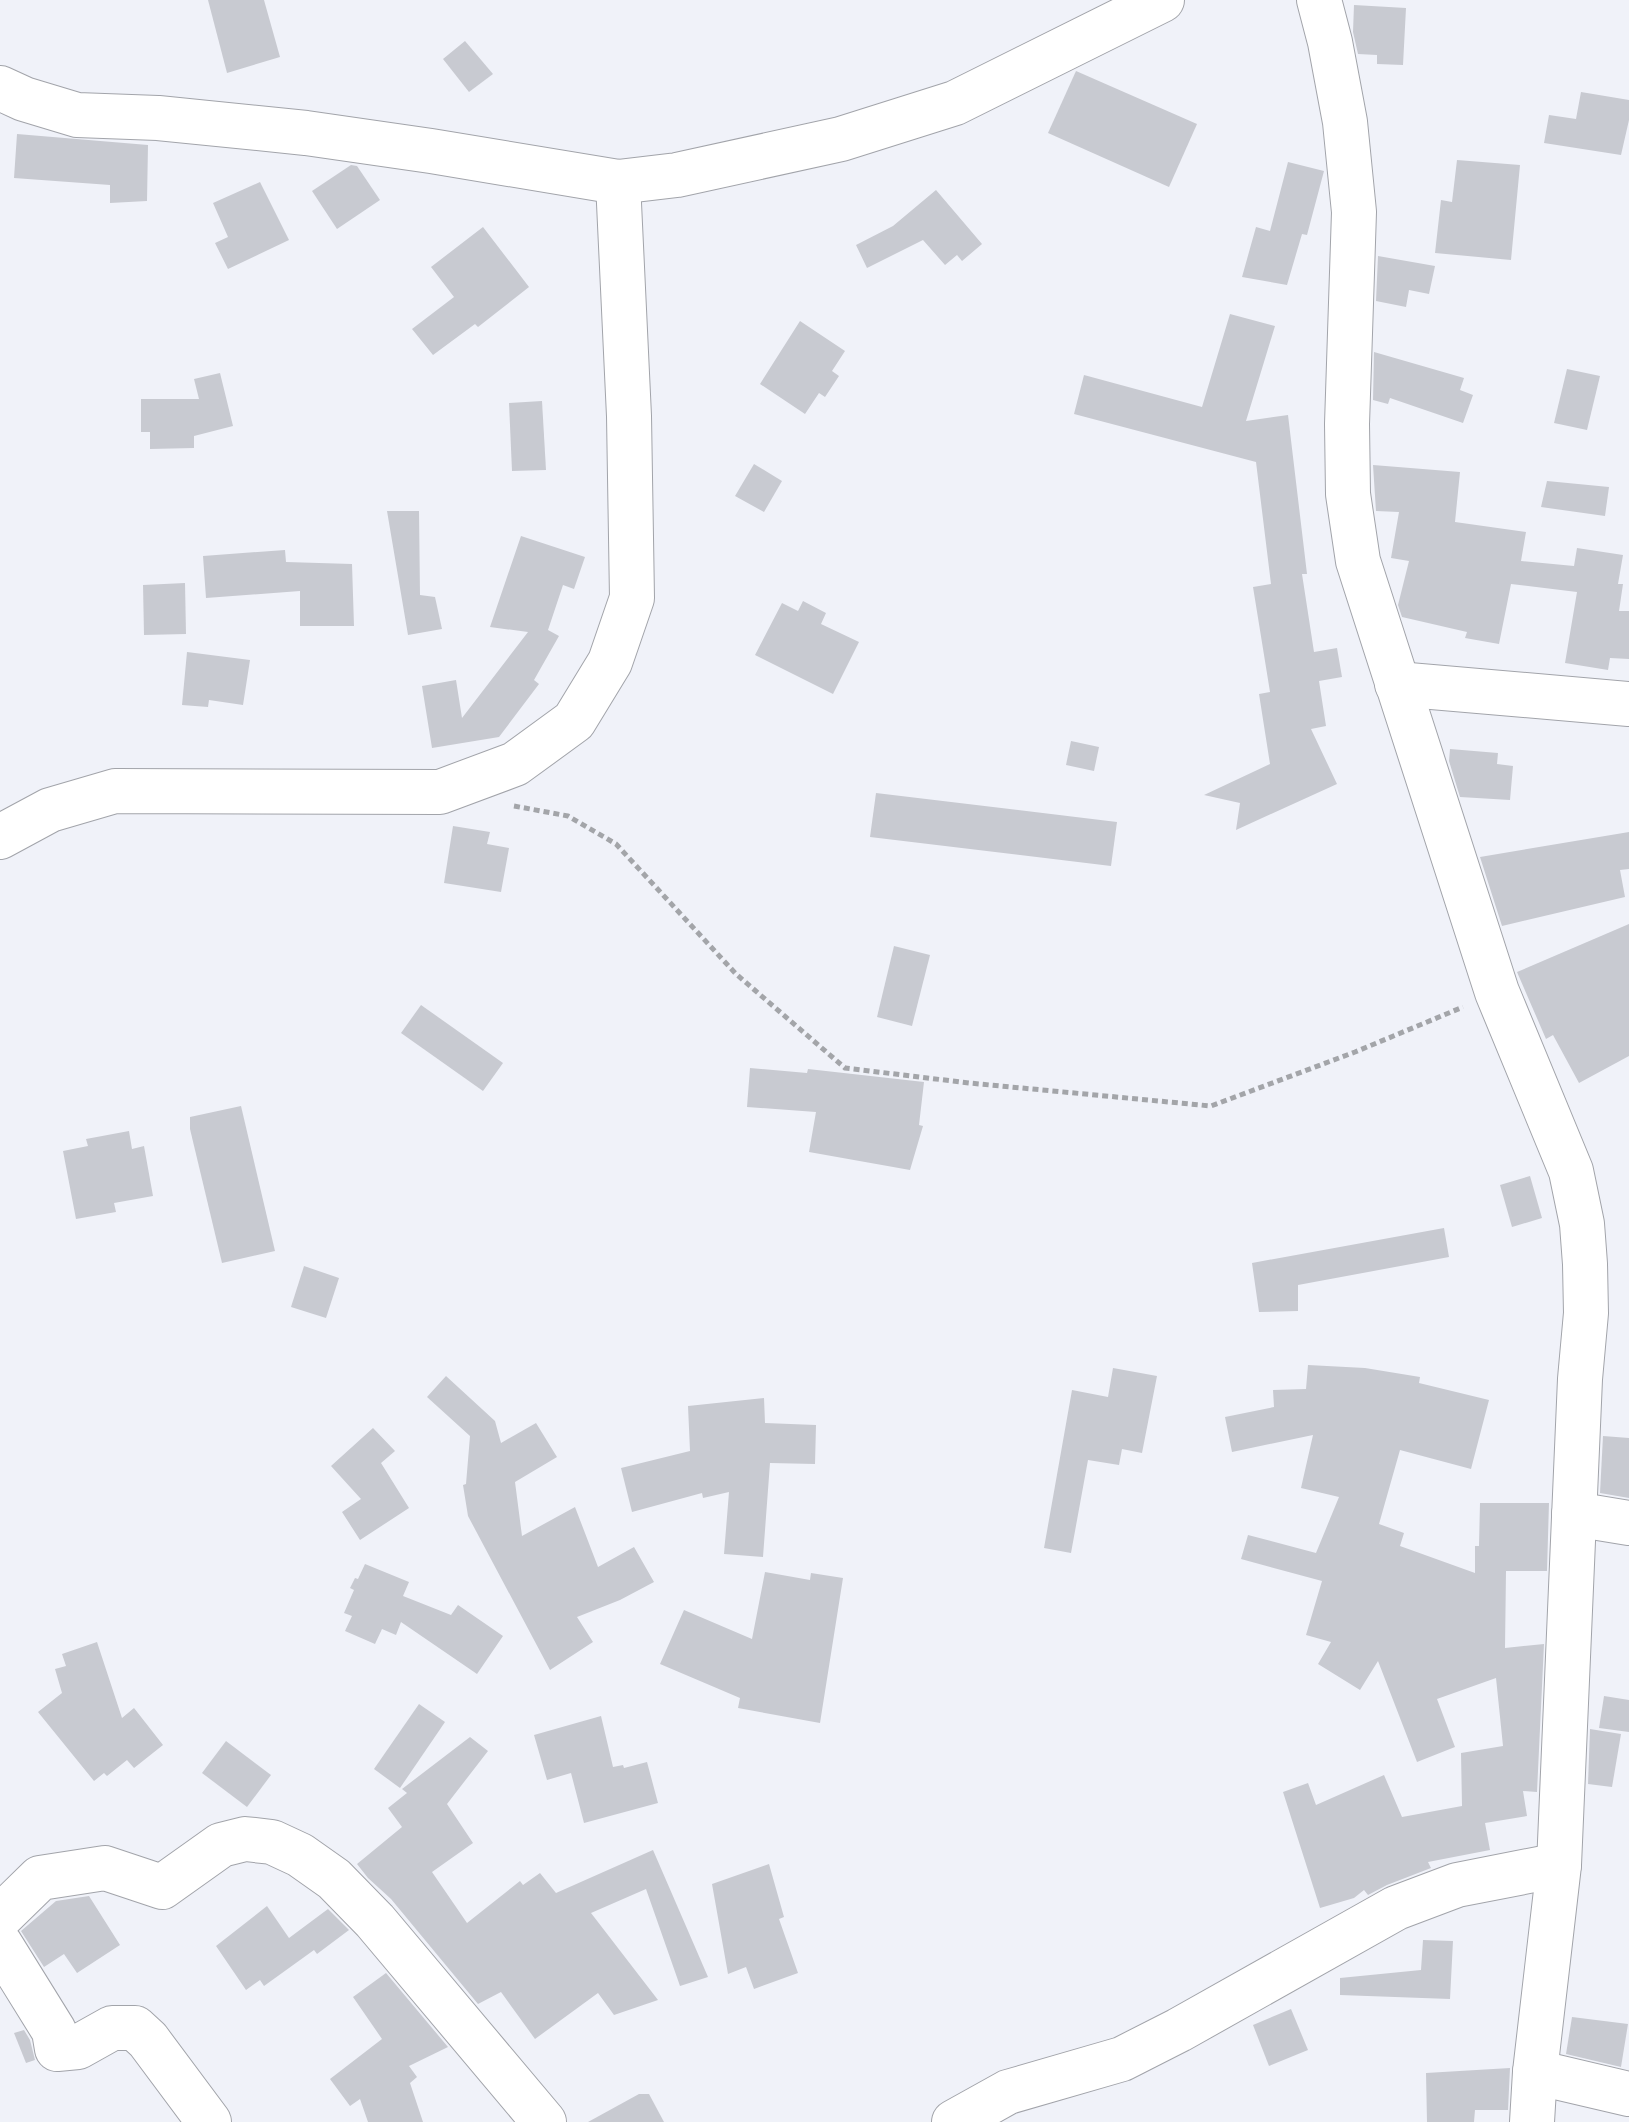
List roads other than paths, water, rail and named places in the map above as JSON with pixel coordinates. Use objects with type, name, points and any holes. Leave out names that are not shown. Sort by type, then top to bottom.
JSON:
[{"type":"street","points":[[0,88],[24,99],[77,115],[158,118],[306,133],[618,182],[677,175],[841,139],[955,103],[1162,0]]},
{"type":"street","points":[[1319,0],[1345,122],[1354,212],[1347,424],[1348,494],[1358,561],[1497,992],[1571,1171],[1582,1224],[1586,1313],[1559,1865],[1532,2122]]},
{"type":"street","points":[[0,837],[50,810],[115,791],[440,792],[515,764],[574,721],[610,662],[632,598],[629,416],[618,182]]},
{"type":"street","points":[[1397,684],[1629,704]]},
{"type":"street","points":[[1574,1514],[1629,1523]]},
{"type":"street","points":[[0,1917],[40,1878],[105,1868],[162,1887],[221,1845],[245,1839],[272,1842],[300,1855],[334,1879],[375,1921],[544,2122]]},
{"type":"street","points":[[954,2122],[1008,2092],[1122,2059],[1396,1908],[1457,1885],[1559,1865]]},
{"type":"street","points":[[0,1944],[54,2031],[57,2049],[78,2047],[112,2028],[135,2028],[148,2040],[209,2122]]},
{"type":"street","points":[[1535,2072],[1629,2094]]}]
